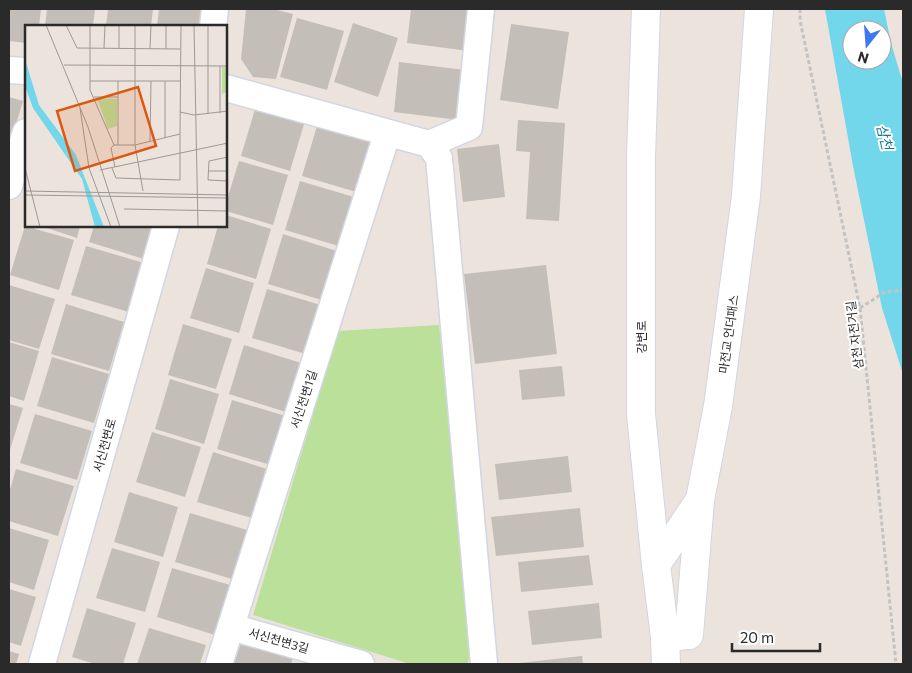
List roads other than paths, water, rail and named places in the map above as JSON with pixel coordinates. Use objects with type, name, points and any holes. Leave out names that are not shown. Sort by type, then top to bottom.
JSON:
[{"type":"street","points":[[213,25],[215,9]]},
{"type":"street","points":[[228,89],[387,134],[429,144],[469,127],[481,9]]},
{"type":"street","name":"강변로","points":[[646,9],[641,157],[642,414],[656,565],[665,637],[666,664]]},
{"type":"street","name":"마전교 언더패스","points":[[665,637],[689,635],[700,500],[718,406],[746,196],[759,9]]},
{"type":"street","points":[[9,70],[25,71]]},
{"type":"street","name":"서신천변1길","points":[[219,664],[387,134]]},
{"type":"street","points":[[9,186],[25,135]]},
{"type":"street","points":[[429,144],[439,158],[484,664]]},
{"type":"street","name":"서신천변로","points":[[42,664],[165,228]]},
{"type":"street","points":[[656,565],[700,500]]},
{"type":"street","name":"서신천변3길","points":[[231,627],[360,664]]},
{"type":"water","name":"삼천","points":[[825,9],[884,9],[886,20],[842,20],[842,70],[892,70],[892,46],[903,83],[903,374],[882,308],[853,166]]}]
